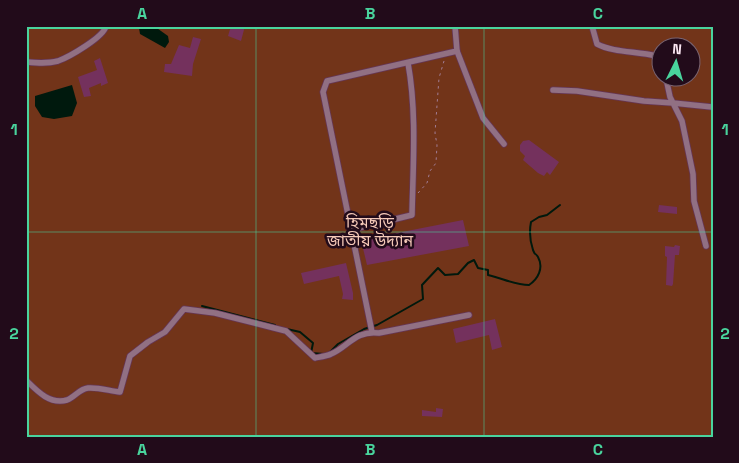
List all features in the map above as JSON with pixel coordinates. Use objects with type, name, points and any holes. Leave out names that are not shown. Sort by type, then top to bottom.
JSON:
[{"type":"street","points":[[26,62],[42,64],[60,60],[96,39],[105,31],[106,26]]},
{"type":"street","points":[[455,26],[457,51],[483,118],[504,144]]},
{"type":"street","points":[[592,26],[596,44],[606,48],[652,55]]},
{"type":"street","points":[[372,332],[323,92],[327,81],[457,51]]},
{"type":"street","points":[[350,230],[412,215],[414,113],[413,88],[408,63]]},
{"type":"street","points":[[668,88],[670,97],[682,121],[693,174],[694,202],[706,246]]},
{"type":"street","points":[[553,90],[577,91],[644,101],[712,107]]},
{"type":"street","points":[[26,380],[42,395],[56,400],[68,400],[80,391],[89,388],[120,392],[128,370],[130,356],[164,332],[184,309],[215,313],[286,331],[315,358],[331,354],[356,336],[469,315]]},
{"type":"path","points":[[412,201],[427,183],[430,171],[436,163],[437,146],[435,133],[439,78],[446,53]]},
{"type":"green space","name":"হিমছড়ি জাতীয় উদ্যান","points":[[26,26],[713,26],[713,437],[26,437]]},
{"type":"shaded area","points":[[141,26],[154,26],[168,36],[169,42],[165,48],[140,34],[139,28]]},
{"type":"shaded area","points":[[72,85],[77,103],[72,116],[54,119],[42,117],[35,106],[35,96]]},
{"type":"building","points":[[231,26],[245,26],[241,41],[228,36]]},
{"type":"building","points":[[193,37],[201,39],[193,64],[192,76],[164,72],[165,64],[171,64],[179,45],[190,48]]},
{"type":"building","points":[[100,58],[108,83],[101,86],[101,83],[89,88],[91,96],[84,97],[78,77],[97,70],[94,61]]},
{"type":"building","points":[[529,140],[559,162],[550,175],[547,172],[544,176],[538,173],[523,160],[525,156],[520,151],[520,145],[523,141]]},
{"type":"building","points":[[659,205],[677,207],[677,214],[658,212]]},
{"type":"building","points":[[463,220],[469,246],[367,265],[361,240]]},
{"type":"building","points":[[675,245],[680,246],[679,255],[675,255],[672,286],[666,285],[667,257],[665,256],[665,246],[674,247]]},
{"type":"building","points":[[346,263],[353,300],[342,299],[343,294],[339,276],[304,284],[301,273]]},
{"type":"building","points":[[495,319],[502,347],[492,350],[489,335],[456,343],[453,329]]},
{"type":"building","points":[[436,408],[443,409],[442,417],[422,416],[422,410],[436,412]]},
{"type":"waterway","points":[[330,352],[338,344],[364,329],[377,325],[423,299],[422,285],[438,268],[445,275],[458,274],[468,263],[474,260],[478,268],[488,270],[488,275],[514,283],[529,285],[535,280],[540,269],[540,261],[531,243],[531,222],[547,215],[560,205]]},
{"type":"waterway","points":[[202,306],[275,325]]},
{"type":"waterway","points":[[287,329],[300,332],[313,343],[311,353],[324,354]]}]
